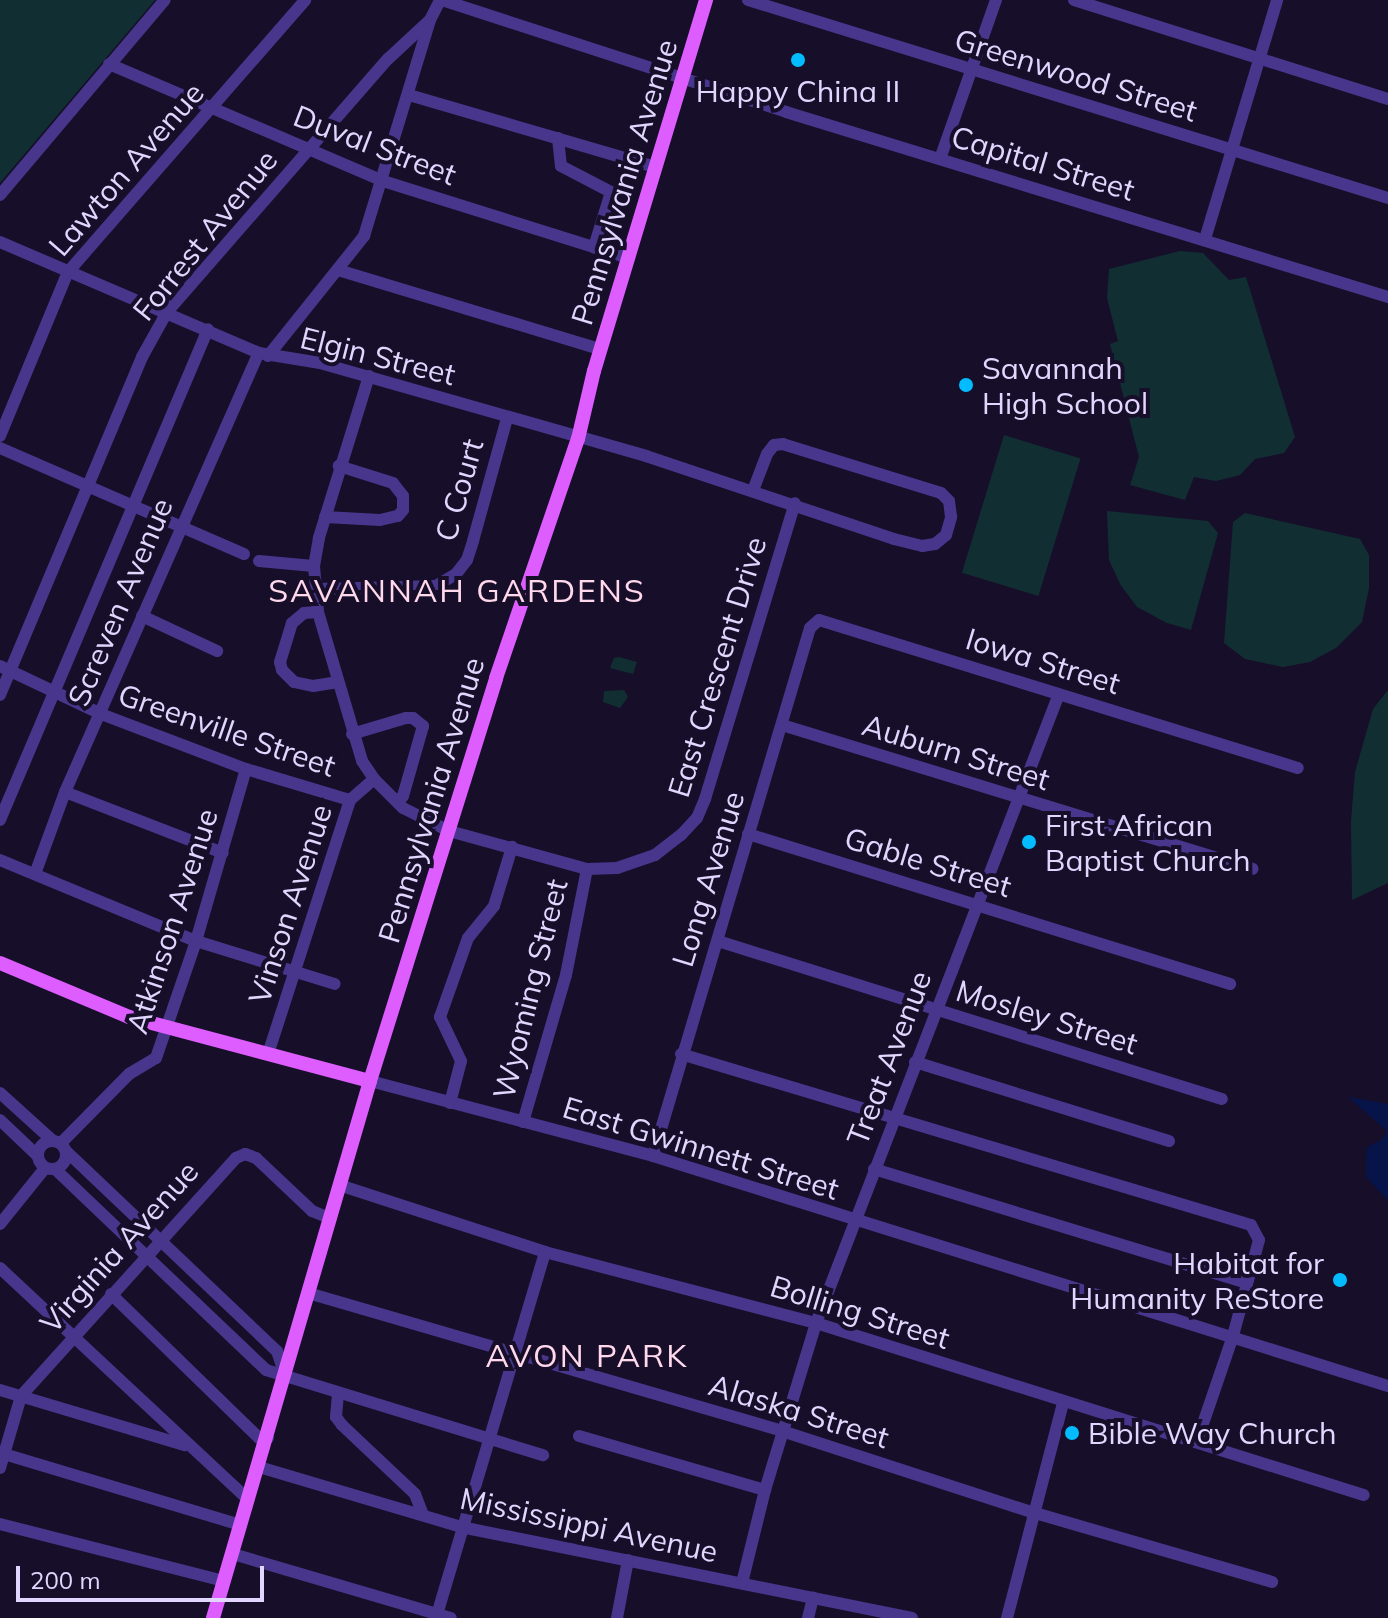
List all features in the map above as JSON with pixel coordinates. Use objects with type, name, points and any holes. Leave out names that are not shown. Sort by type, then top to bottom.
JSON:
[{"type":"main road","name":"Pennsylvania Avenue","points":[[213,1618],[370,1081],[535,558],[578,439],[600,349],[706,0]]},
{"type":"main road","name":"East Gwinnett Street","points":[[0,963],[129,1017],[370,1081]]},
{"type":"street","points":[[0,195],[165,0]]},
{"type":"street","name":"Lawton Avenue","points":[[0,436],[68,272],[305,0]]},
{"type":"street","name":"Screven Avenue","points":[[35,874],[65,792],[180,528],[264,355],[364,236],[430,20],[441,0]]},
{"type":"street","name":"Capital Street","points":[[441,0],[683,79],[1388,297]]},
{"type":"street","name":"Greenwood Street","points":[[748,0],[1388,198]]},
{"type":"street","points":[[940,159],[996,0]]},
{"type":"street","points":[[1074,0],[1388,99]]},
{"type":"street","points":[[1205,239],[1234,152],[1277,0]]},
{"type":"street","name":"Forrest Avenue","points":[[0,695],[5,668],[88,489],[142,357],[167,312],[388,59],[430,20]]},
{"type":"street","name":"Duval Street","points":[[109,64],[383,181],[629,258]]},
{"type":"street","points":[[409,95],[656,167]]},
{"type":"street","points":[[558,138],[561,166],[611,192],[594,247]]},
{"type":"street","name":"Elgin Street","points":[[0,242],[264,355],[320,363],[646,456],[753,491],[795,503],[922,546],[935,544],[946,535],[951,517],[949,501],[941,493],[783,444],[774,445],[767,454],[753,491]]},
{"type":"street","points":[[338,270],[600,349]]},
{"type":"street","points":[[0,820],[208,329]]},
{"type":"street","name":"East Crescent Drive","points":[[369,376],[339,466],[314,566],[318,612],[362,761],[374,779],[403,808],[449,831],[587,869],[617,868],[655,855],[681,835],[697,818],[745,673],[795,503]]},
{"type":"street","name":"C Court","points":[[315,589],[436,586],[456,574],[467,560],[507,418]]},
{"type":"street","points":[[0,448],[88,489],[244,554]]},
{"type":"street","points":[[325,517],[380,520],[398,516],[403,510],[403,496],[393,483],[339,466]]},
{"type":"street","points":[[259,561],[314,566]]},
{"type":"street","points":[[318,612],[304,613],[292,623],[280,662],[282,670],[294,682],[303,684],[337,682]]},
{"type":"street","points":[[142,616],[217,651]]},
{"type":"street","name":"Iowa Street","points":[[819,620],[1298,768]]},
{"type":"street","name":"Long Avenue","points":[[653,1156],[810,628],[819,620]]},
{"type":"street","name":"Greenville Street","points":[[5,668],[101,714],[246,769],[350,800]]},
{"type":"street","name":"Treat Avenue","points":[[742,1583],[765,1490],[816,1323],[1059,694]]},
{"type":"street","points":[[352,734],[406,718],[413,718],[423,726],[408,781],[398,801]]},
{"type":"street","name":"Auburn Street","points":[[782,725],[1252,869]]},
{"type":"street","name":"Atkinson Avenue","points":[[59,1145],[129,1074],[156,1058],[196,941],[246,769]]},
{"type":"street","name":"Vinson Avenue","points":[[268,1054],[350,800],[374,779]]},
{"type":"street","points":[[65,792],[223,853]]},
{"type":"street","name":"Gable Street","points":[[748,834],[1230,984]]},
{"type":"street","points":[[450,1103],[461,1061],[440,1017],[463,949],[475,927],[494,906],[512,847]]},
{"type":"street","points":[[0,860],[196,941],[335,984]]},
{"type":"street","name":"Wyoming Street","points":[[523,1122],[566,975],[587,869]]},
{"type":"street","name":"Mosley Street","points":[[718,941],[1222,1099]]},
{"type":"street","points":[[681,1054],[1251,1225],[1259,1240],[1233,1336],[1197,1441]]},
{"type":"street","points":[[915,1062],[1169,1141]]},
{"type":"street","name":"East Gwinnett Street","points":[[370,1081],[653,1156],[1388,1386]]},
{"type":"street","points":[[0,1093],[277,1351],[285,1376]]},
{"type":"street","points":[[0,1120],[266,1370],[543,1455]]},
{"type":"street","name":"Atkinson Avenue","points":[[38,1156],[43,1143],[59,1145]]},
{"type":"street","name":"Atkinson Avenue","points":[[0,1224],[50,1168],[65,1160],[59,1145]]},
{"type":"street","name":"Virginia Avenue","points":[[0,1468],[21,1396],[236,1158],[245,1154],[256,1158],[312,1211],[329,1218]]},
{"type":"street","points":[[874,1169],[1247,1283]]},
{"type":"street","name":"Bolling Street","points":[[339,1185],[545,1252],[816,1323],[1364,1495]]},
{"type":"street","points":[[436,1617],[545,1252]]},
{"type":"street","points":[[0,1268],[186,1445],[247,1498]]},
{"type":"street","name":"Alaska Street","points":[[308,1293],[785,1432],[1035,1513],[1272,1582]]},
{"type":"street","points":[[111,1294],[259,1438],[268,1438]]},
{"type":"street","points":[[0,1390],[186,1445]]},
{"type":"street","points":[[338,1394],[336,1417],[415,1494],[423,1515]]},
{"type":"street","points":[[1007,1618],[1063,1403]]},
{"type":"street","points":[[579,1436],[765,1490]]},
{"type":"street","points":[[4,1454],[240,1525]]},
{"type":"street","name":"Mississippi Avenue","points":[[259,1467],[461,1527],[912,1618]]},
{"type":"street","points":[[0,1524],[223,1581]]},
{"type":"street","points":[[233,1554],[436,1617],[451,1618]]},
{"type":"street","points":[[617,1618],[628,1560]]},
{"type":"street","points":[[808,1618],[813,1598]]},
{"type":"green space","points":[[0,0],[155,0],[0,183]]},
{"type":"green space","points":[[1180,251],[1203,253],[1229,280],[1246,277],[1295,437],[1284,453],[1255,459],[1240,475],[1216,481],[1194,477],[1185,500],[1130,485],[1139,457],[1110,344],[1118,341],[1107,298],[1109,269]]},
{"type":"green space","points":[[1004,435],[1081,458],[1038,596],[962,573]]},
{"type":"green space","points":[[1107,511],[1208,521],[1218,533],[1191,630],[1167,623],[1137,607],[1120,584],[1109,560]]},
{"type":"green space","points":[[1245,513],[1360,539],[1369,555],[1369,588],[1362,622],[1336,648],[1310,662],[1283,667],[1245,659],[1224,643],[1233,522]]},
{"type":"green space","points":[[614,658],[637,662],[633,674],[610,668]]},
{"type":"green space","points":[[624,690],[628,697],[620,708],[603,702],[604,691]]},
{"type":"green space","points":[[1388,690],[1388,883],[1352,900],[1351,821],[1355,772],[1373,709]]},
{"type":"shaded area","points":[[1348,1097],[1388,1104],[1388,1201],[1366,1177],[1367,1147],[1381,1140],[1387,1131]]},
{"type":"place","name":"Happy China II","points":[[798,60]]},
{"type":"place","name":"Savannah High School","points":[[966,385]]},
{"type":"place","name":"First African Baptist Church","points":[[1029,842]]},
{"type":"place","name":"Habitat for Humanity ReStore","points":[[1340,1280]]},
{"type":"place","name":"Bible Way Church","points":[[1072,1433]]},
{"type":"district","name":"SAVANNAH GARDENS","points":[[457,590]]},
{"type":"district","name":"AVON PARK","points":[[587,1355]]}]
